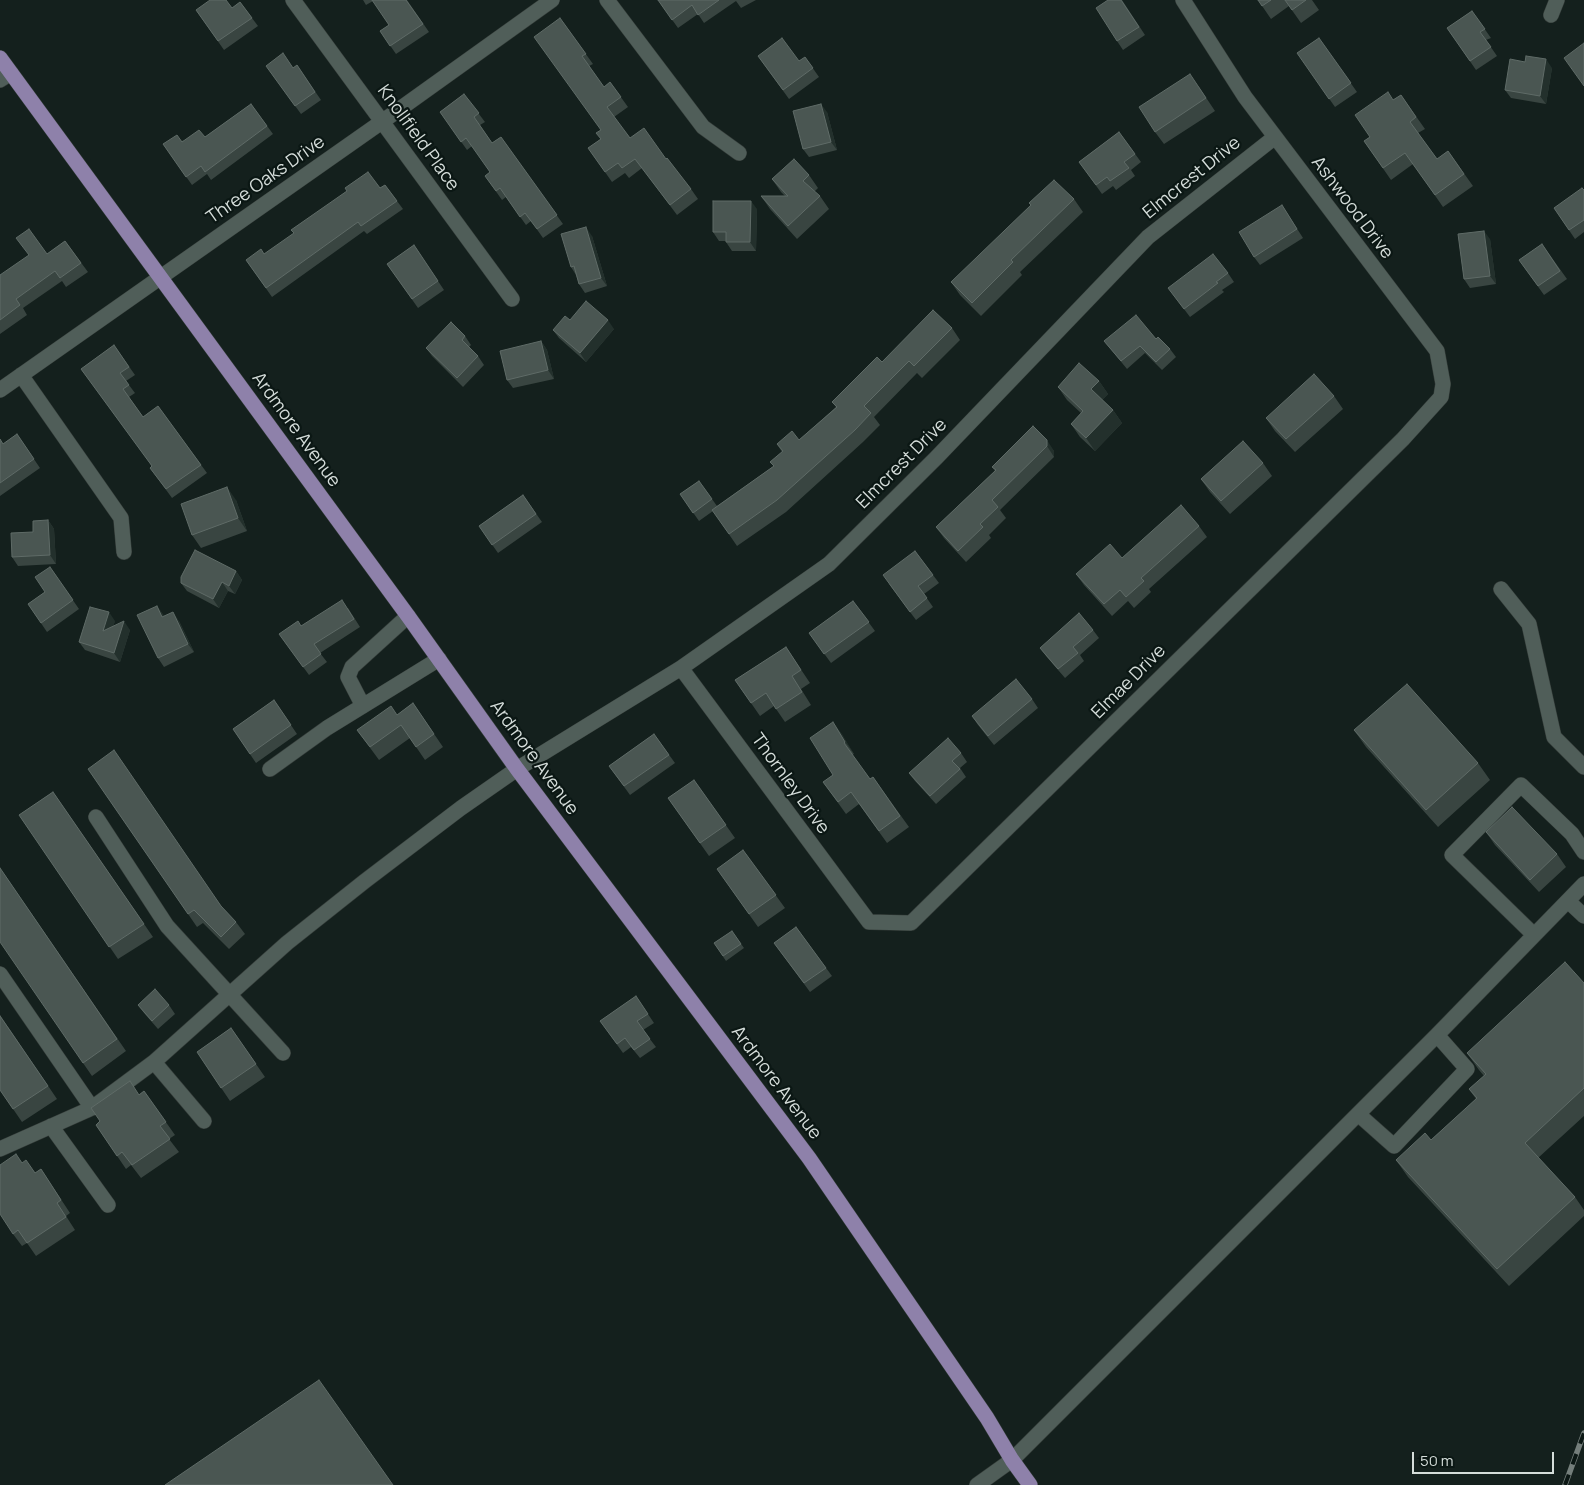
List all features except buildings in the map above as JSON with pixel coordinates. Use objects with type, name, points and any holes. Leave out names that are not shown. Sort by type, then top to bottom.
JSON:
[{"type":"main road","name":"Ardmore Avenue","points":[[0,58],[6,77],[161,277],[518,768],[809,1158],[987,1418],[1012,1460],[1030,1485]]},
{"type":"street","name":"Knollfield Place","points":[[293,0],[512,299]]},
{"type":"street","name":"Three Oaks Drive","points":[[0,390],[552,0]]},
{"type":"street","points":[[607,0],[703,128],[738,153]]},
{"type":"street","name":"Ashwood Drive","points":[[1182,0],[1245,97],[1437,351],[1443,384],[1441,397],[1403,439]]},
{"type":"street","points":[[1551,14],[1557,0]]},
{"type":"street","name":"Elmcrest Drive","points":[[0,1149],[92,1108],[154,1062],[287,943],[461,808],[518,768],[681,668],[829,564],[936,458],[1148,237],[1275,137]]},
{"type":"street","points":[[21,375],[121,518],[124,552]]},
{"type":"street","name":"Elmae Drive","points":[[868,922],[911,922],[1403,439]]},
{"type":"street","points":[[1501,589],[1529,624],[1554,737],[1584,767]]},
{"type":"street","points":[[363,706],[348,677],[352,667],[408,616]]},
{"type":"street","points":[[270,769],[327,728],[439,659]]},
{"type":"street","name":"Thornley Drive","points":[[681,668],[868,922]]},
{"type":"street","points":[[1534,935],[1452,855],[1521,785],[1572,834],[1584,852]]},
{"type":"street","points":[[96,817],[167,926],[283,1053]]},
{"type":"street","points":[[977,1485],[1012,1460],[1358,1114],[1584,884]]},
{"type":"street","points":[[1568,901],[1584,916]]},
{"type":"street","points":[[0,974],[92,1108]]},
{"type":"street","points":[[1358,1114],[1394,1146],[1467,1068],[1436,1035]]},
{"type":"street","points":[[154,1062],[204,1121]]},
{"type":"street","points":[[51,1126],[108,1205]]},
{"type":"railway","points":[[1565,1485],[1584,1433]]}]
